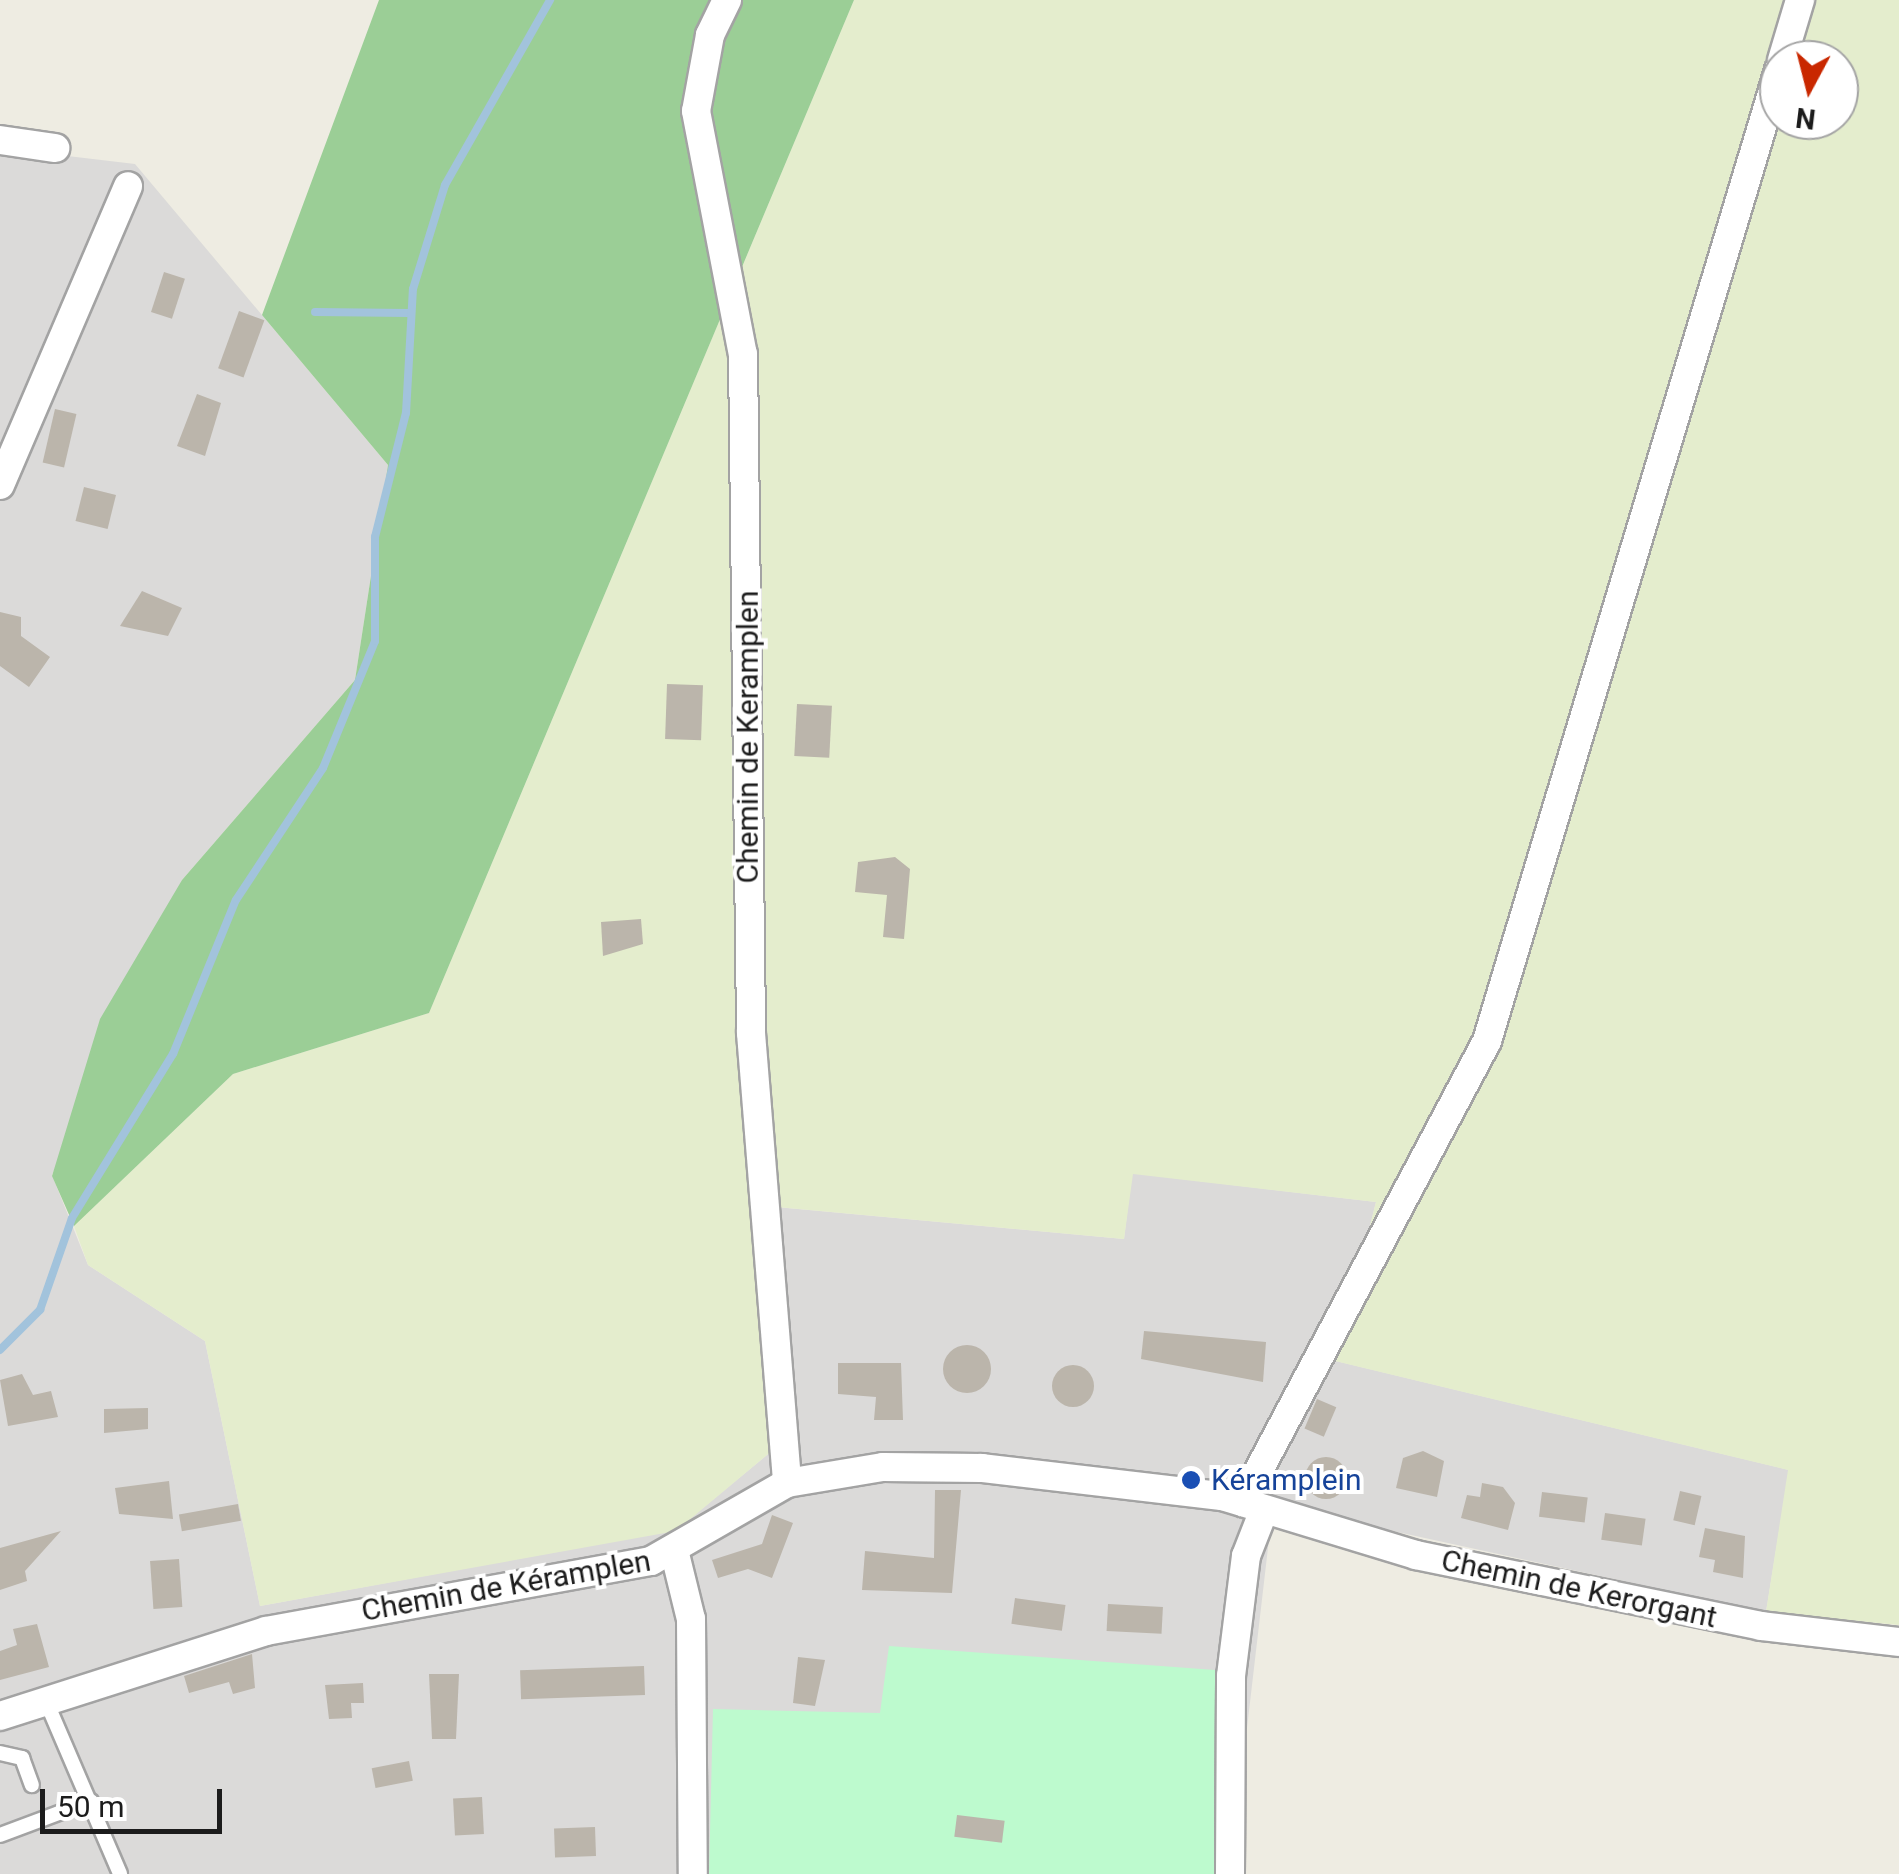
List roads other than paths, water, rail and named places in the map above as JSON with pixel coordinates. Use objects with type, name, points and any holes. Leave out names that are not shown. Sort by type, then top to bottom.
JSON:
[{"type":"street","name":"Chemin de Keramplen","points":[[727,0],[705,51],[696,110],[743,354],[751,1033],[787,1483]]},
{"type":"street","points":[[1788,40],[1800,0]]},
{"type":"street","points":[[1230,1874],[1231,1676],[1253,1506],[1487,1042],[1759,137]]},
{"type":"street","points":[[0,140],[55,148]]},
{"type":"street","points":[[0,485],[128,186]]},
{"type":"street","name":"Chemin de Kéramplen","points":[[0,1716],[266,1631],[675,1554],[787,1483],[883,1468],[982,1468],[1253,1506]]},
{"type":"street","name":"Chemin de Kerorgant","points":[[1253,1506],[1506,1574],[1760,1626],[1899,1642]]},
{"type":"street","points":[[675,1554],[691,1619],[693,1874]]},
{"type":"lane","points":[[46,1701],[120,1874]]},
{"type":"lane","points":[[0,1753],[22,1758],[32,1786]]},
{"type":"lane","points":[[0,1835],[91,1800]]},
{"type":"waterway","points":[[0,1350],[40,1310],[72,1218],[173,1054],[236,900],[323,768],[375,641],[375,537],[406,413],[413,289],[445,185],[550,0]]},
{"type":"waterway","points":[[315,312],[409,313]]},
{"type":"place","name":"Kéramplein","points":[[1191,1480]]}]
